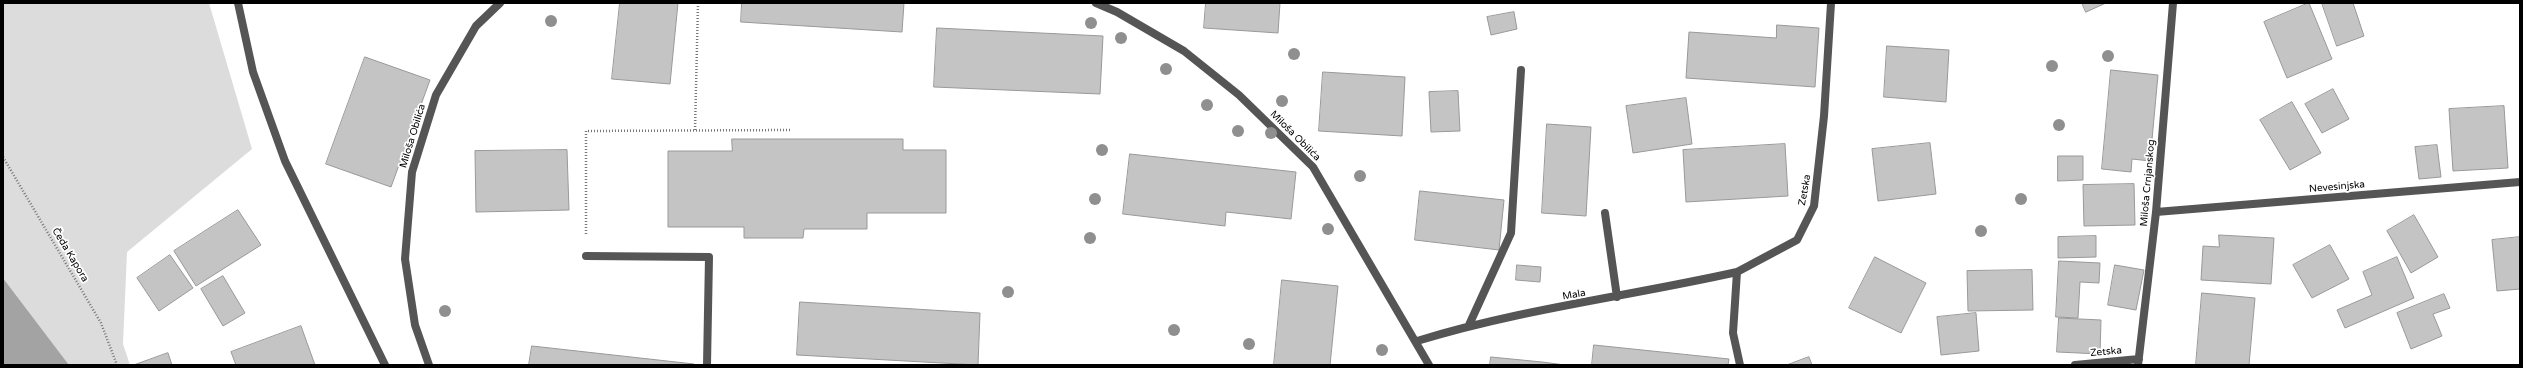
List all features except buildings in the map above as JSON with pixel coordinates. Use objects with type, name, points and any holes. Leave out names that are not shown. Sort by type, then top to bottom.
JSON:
[{"type":"street","points":[[238,3],[253,72],[285,161],[385,365]]},
{"type":"street","name":"Miloša Obilića","points":[[429,365],[415,325],[406,260],[412,172],[436,95],[476,26],[500,3]]},
{"type":"street","name":"Miloša Obilića","points":[[1096,3],[1117,12],[1184,51],[1239,95],[1313,167],[1417,341],[1429,365]]},
{"type":"street","name":"Zetska","points":[[1737,272],[1797,240],[1814,206],[1824,116],[1831,3]]},
{"type":"street","name":"Miloša Crnjanskog","points":[[2138,362],[2156,212],[2173,3]]},
{"type":"street","points":[[1469,325],[1511,234],[1521,70]]},
{"type":"street","name":"Nevesinjska","points":[[2156,212],[2520,182]]},
{"type":"street","points":[[1605,213],[1617,297]]},
{"type":"street","points":[[586,256],[709,257],[707,365]]},
{"type":"street","points":[[1737,272],[1733,333],[1740,365]]},
{"type":"street","name":"Mala","points":[[1417,341],[1469,325],[1617,297],[1737,272]]},
{"type":"street","name":"Zetska","points":[[2075,365],[2138,362]]},
{"type":"path","points":[[695,130],[698,3]]},
{"type":"path","points":[[586,256],[586,131],[792,130]]},
{"type":"path","name":"Čeda Kapora","points":[[3,157],[101,323],[117,365]]},
{"type":"shaded area","points":[[3,3],[209,3],[252,149],[127,252],[123,344],[130,365],[69,365],[3,278]]},
{"type":"shaded area","points":[[3,278],[69,365],[3,365]]}]
